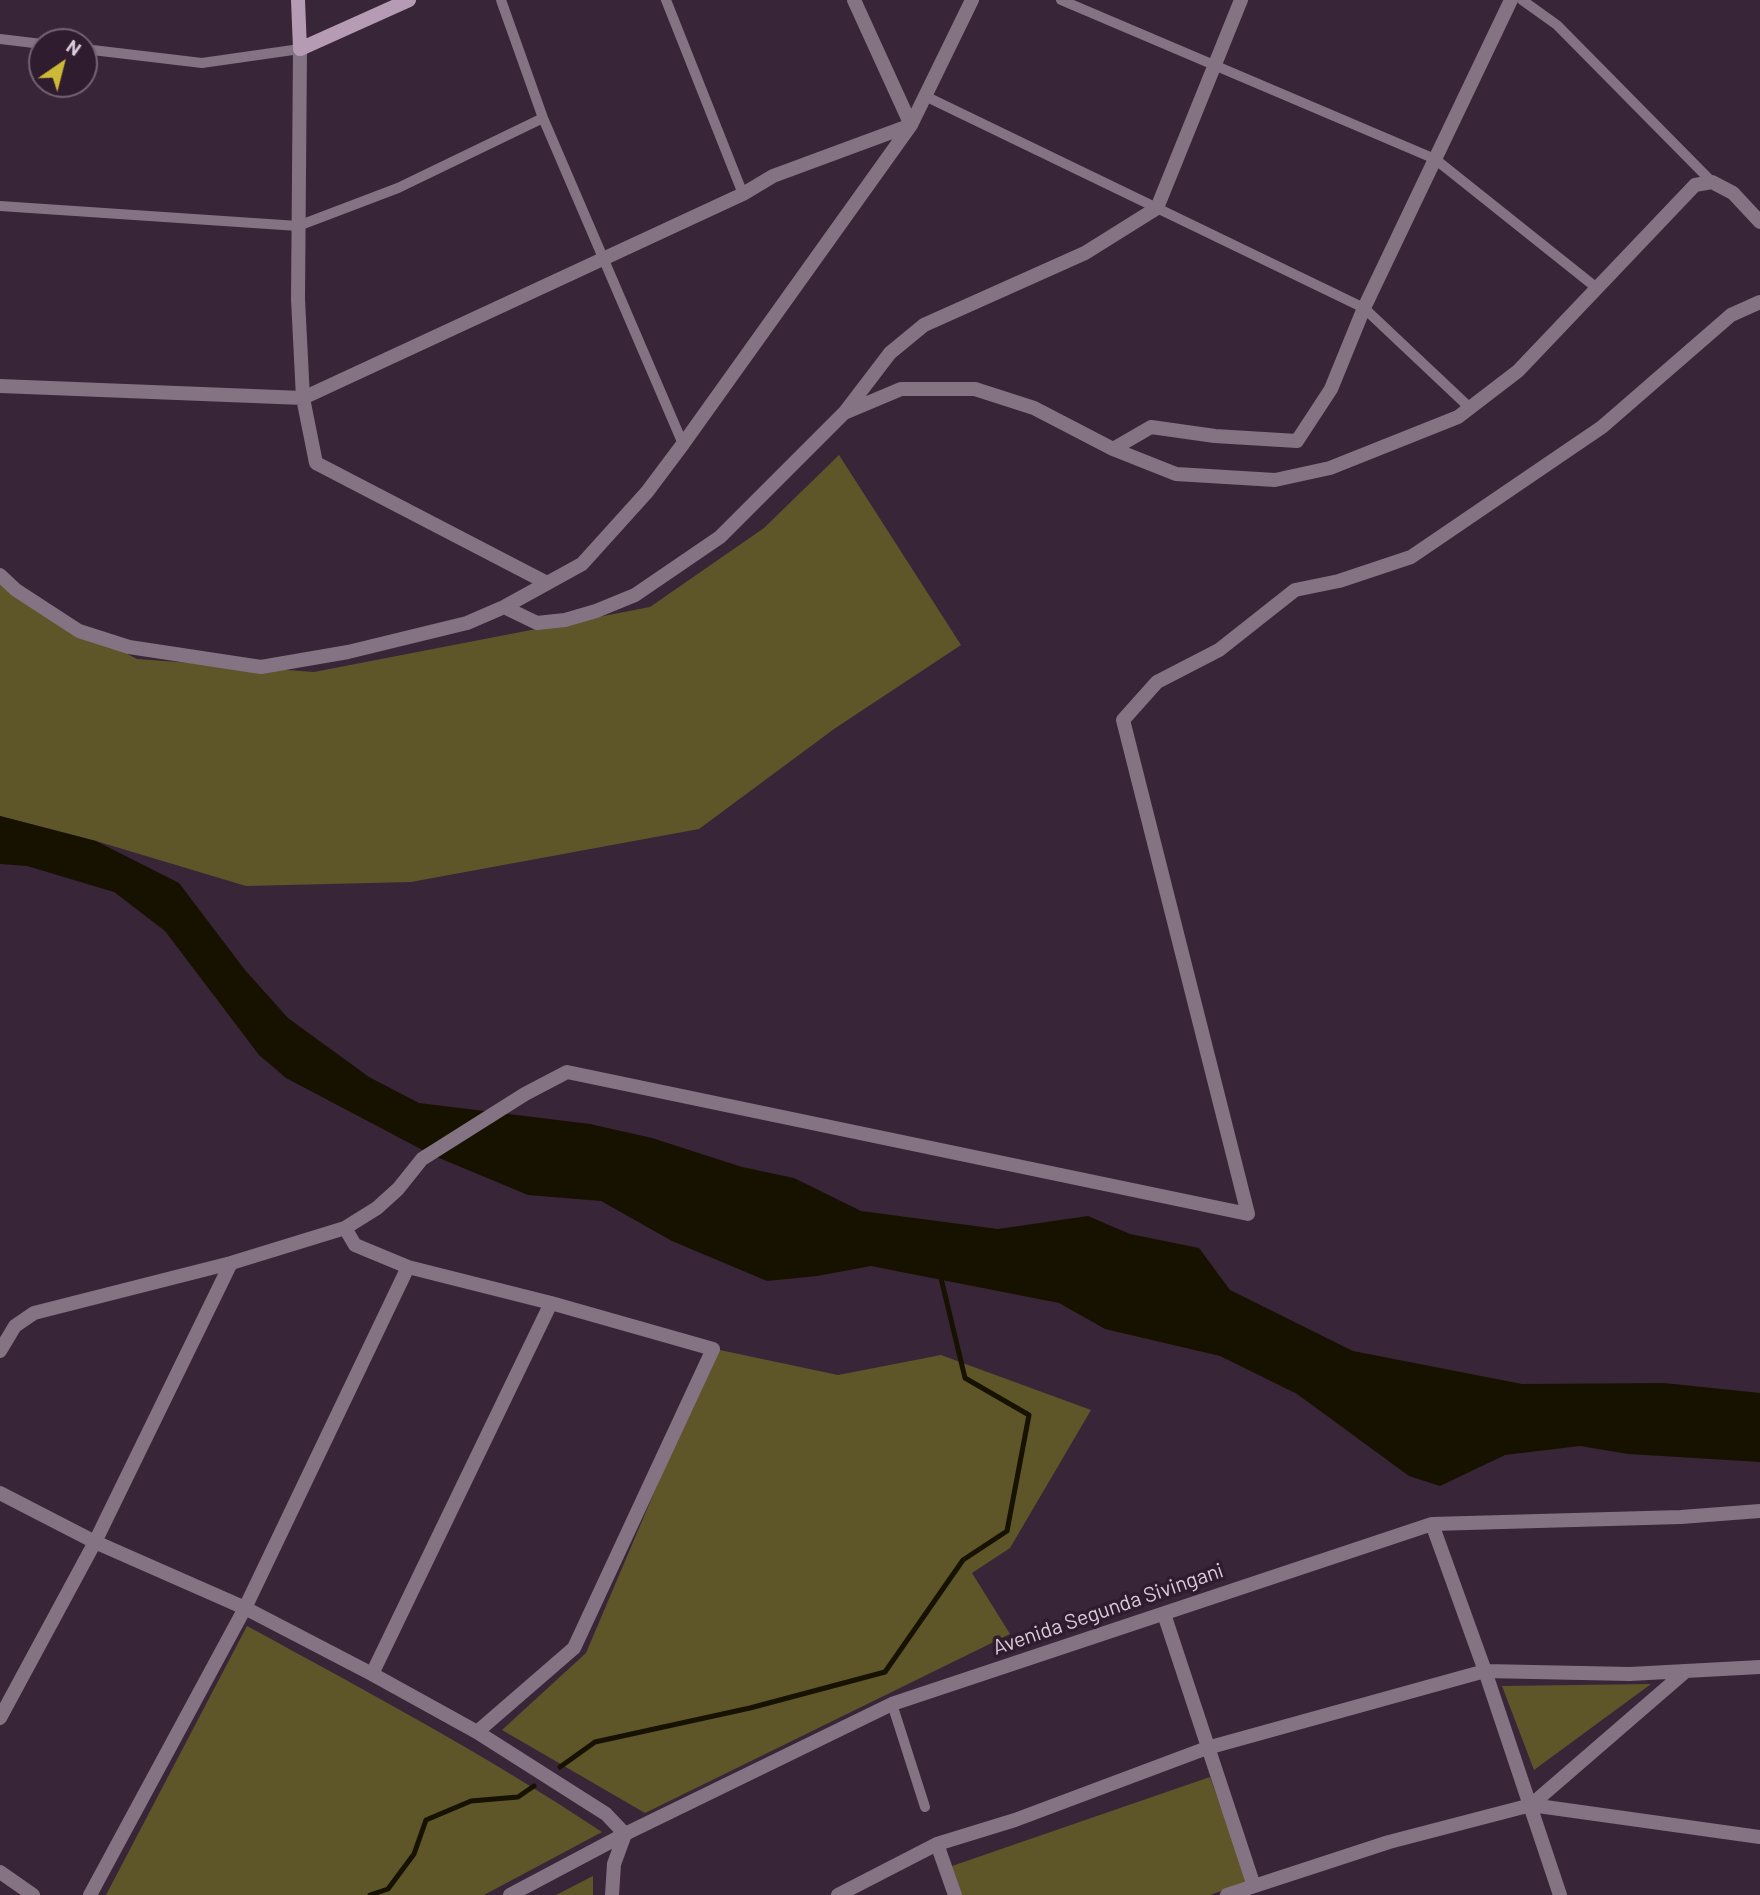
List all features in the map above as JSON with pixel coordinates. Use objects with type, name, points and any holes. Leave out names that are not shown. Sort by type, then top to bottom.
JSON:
[{"type":"street","points":[[298,0],[298,299],[303,398],[316,463],[547,583]]},
{"type":"street","points":[[300,49],[409,0]]},
{"type":"street","points":[[854,0],[911,125]]},
{"type":"street","points":[[0,575],[16,590],[79,631],[129,647],[261,667],[415,637],[467,623],[504,607],[582,564],[646,492],[683,443],[911,125],[972,0]]},
{"type":"street","points":[[504,607],[537,623],[565,620],[635,595],[720,537],[844,413],[890,354],[924,325],[1085,253],[1157,208],[1241,0]]},
{"type":"street","points":[[1113,449],[1151,427],[1215,436],[1297,441],[1331,389],[1364,308],[1511,0]]},
{"type":"street","points":[[0,386],[303,398],[743,194],[772,176],[911,125]]},
{"type":"street","points":[[844,413],[901,389],[975,388],[1034,408],[1113,449],[1176,474],[1275,480],[1330,468],[1458,417],[1518,372],[1695,186],[1712,182],[1732,194],[1760,222]]},
{"type":"street","points":[[0,1352],[15,1326],[34,1313],[231,1263],[345,1228],[377,1208],[398,1189],[422,1159],[525,1094],[567,1072],[1248,1214],[1123,720],[1157,682],[1219,650],[1295,590],[1339,581],[1411,556],[1602,427],[1731,315],[1760,302]]},
{"type":"street","points":[[345,1228],[355,1245],[408,1267],[551,1303],[713,1349],[574,1648],[477,1732]]},
{"type":"street","points":[[0,1718],[95,1542],[231,1263]]},
{"type":"street","points":[[90,1895],[245,1608],[408,1267]]},
{"type":"street","points":[[372,1674],[551,1303]]},
{"type":"street","points":[[0,1493],[95,1542],[245,1608],[372,1674],[477,1732],[606,1814],[625,1833],[614,1864],[612,1895]]},
{"type":"street","name":"Avenida Segunda Sivingani","points":[[510,1895],[625,1833],[892,1704],[1432,1524],[1681,1517],[1760,1511]]},
{"type":"street","points":[[1432,1524],[1485,1671],[1560,1895]]},
{"type":"street","points":[[1164,1614],[1207,1748],[1248,1891]]},
{"type":"street","points":[[838,1895],[937,1843],[1015,1820],[1207,1748],[1485,1671],[1630,1674],[1760,1667]]},
{"type":"street","points":[[1531,1805],[1686,1671]]},
{"type":"street","points":[[1227,1895],[1248,1891],[1389,1842],[1531,1805],[1760,1837]]},
{"type":"street","points":[[937,1843],[955,1895]]},
{"type":"street","points":[[0,1872],[33,1895]]},
{"type":"lane","points":[[501,0],[543,118],[683,443]]},
{"type":"lane","points":[[666,0],[743,194]]},
{"type":"lane","points":[[1061,0],[1436,159],[1598,289]]},
{"type":"lane","points":[[1522,0],[1557,25],[1712,182]]},
{"type":"lane","points":[[0,39],[28,42]]},
{"type":"lane","points":[[98,51],[202,63],[300,49]]},
{"type":"lane","points":[[925,96],[1364,308],[1470,408]]},
{"type":"lane","points":[[0,206],[298,226],[398,188],[543,118]]},
{"type":"lane","points":[[892,1704],[925,1807]]},
{"type":"shaded area","points":[[839,455],[961,645],[834,729],[699,829],[411,882],[246,886],[96,841],[0,816],[0,577],[22,600],[137,659],[314,672],[650,607],[764,528]]},
{"type":"shaded area","points":[[0,816],[96,841],[179,883],[245,970],[288,1018],[369,1077],[419,1103],[590,1124],[652,1138],[742,1167],[794,1178],[861,1211],[998,1229],[1088,1216],[1130,1234],[1199,1248],[1230,1290],[1353,1351],[1522,1384],[1664,1383],[1760,1393],[1760,1462],[1628,1454],[1580,1446],[1505,1455],[1440,1486],[1409,1476],[1297,1394],[1220,1356],[1105,1329],[1059,1303],[871,1266],[817,1276],[767,1281],[672,1241],[601,1201],[528,1195],[432,1155],[286,1078],[259,1055],[165,931],[114,892],[27,866],[0,864]]},
{"type":"shaded area","points":[[715,1349],[838,1375],[941,1355],[1091,1410],[1010,1548],[972,1573],[1010,1634],[645,1813],[502,1730],[586,1653]]},
{"type":"shaded area","points":[[247,1626],[471,1751],[602,1832],[484,1895],[106,1895]]},
{"type":"shaded area","points":[[1651,1684],[1534,1770],[1502,1686]]},
{"type":"shaded area","points":[[1210,1777],[1247,1882],[1210,1895],[962,1895],[952,1866]]},
{"type":"shaded area","points":[[593,1876],[593,1895],[556,1895]]},
{"type":"waterway","points":[[560,1767],[595,1742],[750,1708],[885,1672],[963,1560],[1007,1531],[1029,1415],[965,1378],[940,1274]]},
{"type":"waterway","points":[[370,1895],[388,1889],[414,1854],[426,1820],[471,1801],[518,1797],[534,1786]]}]
